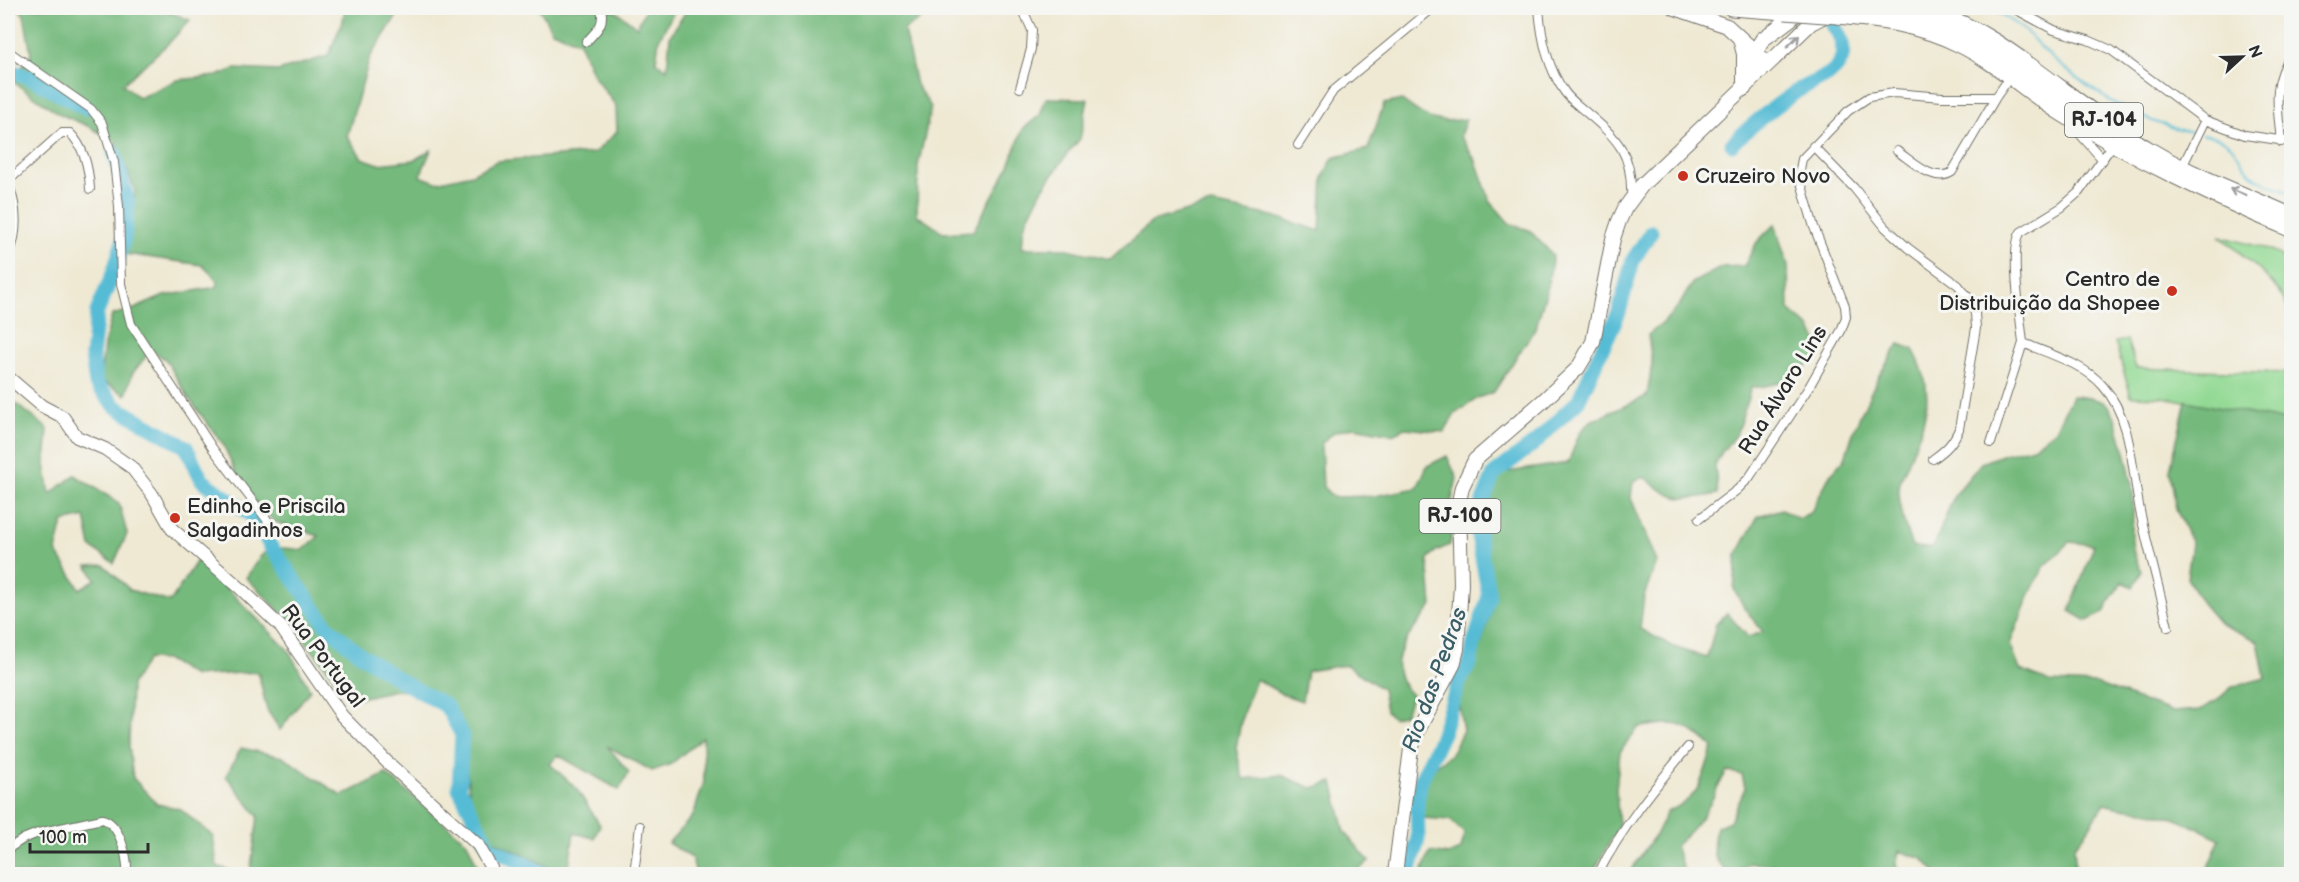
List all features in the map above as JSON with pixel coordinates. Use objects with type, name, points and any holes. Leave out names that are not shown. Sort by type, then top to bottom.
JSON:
[{"type":"highway","name":"RJ-104","points":[[1731,8],[1785,12],[1839,12],[1925,31],[1958,44],[2062,114],[2176,178],[2292,230]]},
{"type":"highway","points":[[1743,88],[1756,53],[1766,36],[1802,8]]},
{"type":"highway","name":"RJ-104","points":[[1926,8],[1977,30],[1997,42],[2118,130],[2182,167],[2292,216]]},
{"type":"main road","points":[[1675,8],[1727,26],[1756,53],[1766,60],[1774,60]]},
{"type":"main road","points":[[1876,8],[1909,13],[1969,37],[2048,90],[2114,143]]},
{"type":"main road","points":[[1812,15],[1839,12]]},
{"type":"main road","name":"RJ-100","points":[[1395,874],[1411,749],[1419,728],[1453,665],[1457,649],[1461,584],[1459,502],[1462,486],[1475,460],[1543,402],[1578,368],[1584,358],[1593,342],[1613,239],[1619,221],[1642,185],[1774,60],[1812,15]]},
{"type":"main road","points":[[1740,39],[1744,54],[1743,88]]},
{"type":"street","points":[[586,42],[602,25],[601,8]]},
{"type":"street","points":[[1020,88],[1031,49],[1032,30],[1022,8]]},
{"type":"street","points":[[1298,146],[1333,91],[1433,8]]},
{"type":"street","points":[[1539,8],[1547,53],[1554,76],[1565,93],[1617,139],[1627,162],[1629,203]]},
{"type":"street","points":[[2013,8],[2054,30],[2088,40],[2111,50],[2203,124],[2245,135],[2292,142]]},
{"type":"street","points":[[8,51],[91,110],[102,123],[114,162],[119,206],[122,284],[130,324],[213,449],[271,525]]},
{"type":"street","points":[[2281,142],[2277,85],[2292,53]]},
{"type":"street","points":[[1897,151],[1927,171],[1938,176],[1948,175],[1957,167],[1996,97],[2010,77]]},
{"type":"street","name":"Rua Álvaro Lins","points":[[1699,519],[1737,490],[1749,477],[1809,387],[1841,331],[1846,317],[1845,306],[1814,227],[1799,175],[1802,159],[1848,111],[1861,101],[1879,94],[1996,97]]},
{"type":"street","points":[[2062,114],[2103,160]]},
{"type":"street","points":[[2182,167],[2203,124]]},
{"type":"street","points":[[8,181],[62,133],[70,133],[80,146],[85,158],[90,189]]},
{"type":"street","points":[[1991,443],[2024,343],[2015,264],[2017,237],[2030,226],[2062,207],[2079,192],[2114,143]]},
{"type":"street","points":[[1813,146],[1854,188],[1885,227],[1908,248],[1958,285],[1968,297],[1975,313],[1976,328],[1959,429],[1947,449],[1933,459]]},
{"type":"street","points":[[1629,175],[1642,185]]},
{"type":"street","points":[[8,189],[14,226],[13,239],[8,251]]},
{"type":"street","points":[[2024,343],[2084,370],[2103,385],[2116,404],[2126,428],[2136,491],[2168,627]]},
{"type":"street","name":"Rua Portugal","points":[[8,377],[42,406],[63,417],[77,436],[105,448],[131,467],[152,494],[172,529],[231,579],[280,627],[342,716],[401,776],[478,846],[492,874]]},
{"type":"street","points":[[1598,874],[1613,846],[1636,812],[1688,747]]},
{"type":"street","points":[[8,849],[38,833],[102,819],[111,824],[122,843],[127,861],[127,874]]},
{"type":"street","points":[[634,874],[640,826]]},
{"type":"green space","points":[[18,8],[159,8],[190,20],[169,43],[123,84],[139,98],[177,80],[217,76],[235,69],[278,71],[328,56],[343,20],[345,8],[402,8],[370,57],[347,136],[362,158],[379,164],[414,160],[431,150],[420,176],[436,182],[472,174],[497,161],[594,153],[617,132],[616,106],[593,75],[579,42],[552,31],[539,8],[604,8],[616,11],[637,27],[646,8],[676,8],[659,39],[656,62],[667,69],[670,36],[688,8],[932,8],[935,9],[904,30],[916,85],[931,107],[918,166],[917,215],[944,233],[973,231],[1008,168],[1023,129],[1040,115],[1046,98],[1088,99],[1080,139],[1042,190],[1024,226],[1022,248],[1064,248],[1110,259],[1153,221],[1211,204],[1273,216],[1320,231],[1323,177],[1333,158],[1368,149],[1384,104],[1402,100],[1431,119],[1446,121],[1466,119],[1460,136],[1476,161],[1490,201],[1510,224],[1529,230],[1553,255],[1547,290],[1536,327],[1494,392],[1478,398],[1455,414],[1444,432],[1405,428],[1392,434],[1354,427],[1334,432],[1321,444],[1323,487],[1333,497],[1374,496],[1417,488],[1427,466],[1447,456],[1457,478],[1448,517],[1452,529],[1450,545],[1436,551],[1428,559],[1432,606],[1408,638],[1398,660],[1398,671],[1402,683],[1412,695],[1405,714],[1393,718],[1386,711],[1382,689],[1346,665],[1307,671],[1302,701],[1282,694],[1256,679],[1242,717],[1236,748],[1243,779],[1281,775],[1312,788],[1333,782],[1345,832],[1369,861],[1354,874],[696,874],[692,858],[668,843],[693,816],[704,782],[703,737],[671,764],[652,771],[607,746],[629,772],[619,790],[558,755],[550,764],[576,788],[600,825],[594,838],[574,833],[569,865],[562,873],[492,840],[470,797],[466,768],[468,735],[453,707],[435,694],[396,690],[351,700],[288,621],[246,578],[268,550],[282,548],[303,550],[319,536],[275,522],[264,512],[241,484],[223,444],[189,399],[166,360],[151,350],[132,374],[126,395],[100,380],[104,345],[112,315],[134,309],[164,296],[217,287],[218,281],[202,265],[126,254],[135,191],[117,143],[90,127],[60,114],[12,81],[31,54],[24,15]]},
{"type":"green space","points":[[1775,224],[1788,266],[1789,310],[1810,328],[1823,351],[1784,381],[1751,388],[1737,433],[1722,452],[1715,466],[1718,494],[1695,498],[1678,497],[1663,491],[1644,477],[1633,481],[1631,498],[1657,562],[1644,596],[1640,629],[1674,647],[1707,658],[1716,624],[1727,613],[1748,637],[1763,632],[1745,609],[1734,589],[1737,555],[1758,516],[1782,509],[1799,519],[1811,512],[1830,475],[1845,458],[1855,427],[1878,377],[1899,344],[1913,349],[1925,378],[1927,391],[1921,429],[1899,485],[1905,526],[1912,547],[1933,548],[1954,496],[1981,463],[2004,454],[2033,447],[2055,430],[2072,396],[2096,399],[2110,407],[2119,430],[2129,470],[2134,505],[2133,551],[2142,571],[2133,587],[2123,582],[2112,596],[2104,613],[2087,621],[2070,611],[2094,545],[2070,542],[2044,567],[2030,593],[2010,644],[2020,670],[2050,682],[2096,684],[2173,712],[2200,710],[2216,701],[2232,687],[2265,678],[2258,641],[2220,624],[2202,603],[2187,578],[2192,544],[2176,509],[2170,470],[2186,401],[2291,422],[2291,874],[2205,874],[2220,839],[2167,816],[2104,804],[2084,836],[2074,846],[2076,874],[1937,874],[1923,859],[1899,851],[1896,866],[1905,874],[1780,874],[1777,865],[1751,863],[1729,874],[1715,858],[1716,827],[1730,821],[1745,788],[1742,775],[1727,771],[1702,816],[1675,846],[1685,874],[1628,874],[1655,835],[1667,812],[1688,800],[1699,787],[1713,747],[1686,728],[1661,724],[1638,728],[1620,752],[1616,790],[1619,826],[1592,874],[1421,874],[1430,852],[1448,855],[1461,850],[1464,833],[1450,820],[1423,818],[1423,794],[1431,769],[1451,754],[1463,730],[1458,702],[1492,609],[1478,535],[1483,501],[1494,474],[1568,463],[1580,432],[1591,421],[1647,396],[1652,363],[1648,335],[1663,323],[1680,304],[1692,283],[1722,267],[1744,266],[1757,242]]},
{"type":"green space","points":[[2220,236],[2271,250],[2291,262],[2291,347],[2288,347],[2289,314],[2279,293],[2250,261]]},
{"type":"green space","points":[[2127,340],[2136,368],[2291,373],[2291,422],[2163,397],[2131,396],[2115,342]]},
{"type":"green space","points":[[8,397],[48,429],[45,464],[50,494],[75,475],[119,503],[127,534],[114,563],[91,547],[85,517],[63,522],[56,551],[80,589],[96,579],[87,566],[104,565],[130,590],[170,602],[198,559],[289,651],[310,690],[280,730],[267,710],[258,672],[194,676],[167,660],[148,659],[131,685],[129,746],[133,778],[157,804],[180,809],[213,836],[217,866],[241,874],[8,874]]},
{"type":"green space","points":[[241,748],[283,757],[342,796],[386,774],[467,842],[481,874],[250,874],[258,816],[226,776]]},
{"type":"waterway","points":[[1975,8],[1997,13],[2017,25],[2067,71],[2119,106],[2156,123],[2197,133]]},
{"type":"waterway","name":"Rio das Pedras","points":[[1732,144],[1788,97],[1836,69],[1843,49],[1841,39],[1833,25]]},
{"type":"waterway","points":[[8,70],[29,77],[85,108]]},
{"type":"waterway","points":[[2202,134],[2214,136],[2228,143],[2252,174],[2260,180],[2292,192]]},
{"type":"waterway","points":[[114,152],[128,203],[124,238],[113,274],[97,312],[92,356],[96,384],[116,407],[186,447],[202,480],[255,518],[269,544],[327,626],[360,654],[446,706],[462,735],[459,788],[489,847],[544,874]]},
{"type":"waterway","name":"Rio das Pedras","points":[[1409,874],[1418,839],[1417,802],[1421,780],[1441,737],[1458,684],[1470,663],[1489,596],[1478,535],[1483,501],[1494,474],[1535,443],[1578,401],[1619,312],[1633,260],[1651,232]]},
{"type":"place","name":"Cruzeiro Novo","points":[[1683,176]]},
{"type":"place","name":"Centro de Distribuição da Shopee","points":[[2172,291]]},
{"type":"place","name":"Edinho e Priscila Salgadinhos","points":[[175,518]]}]
